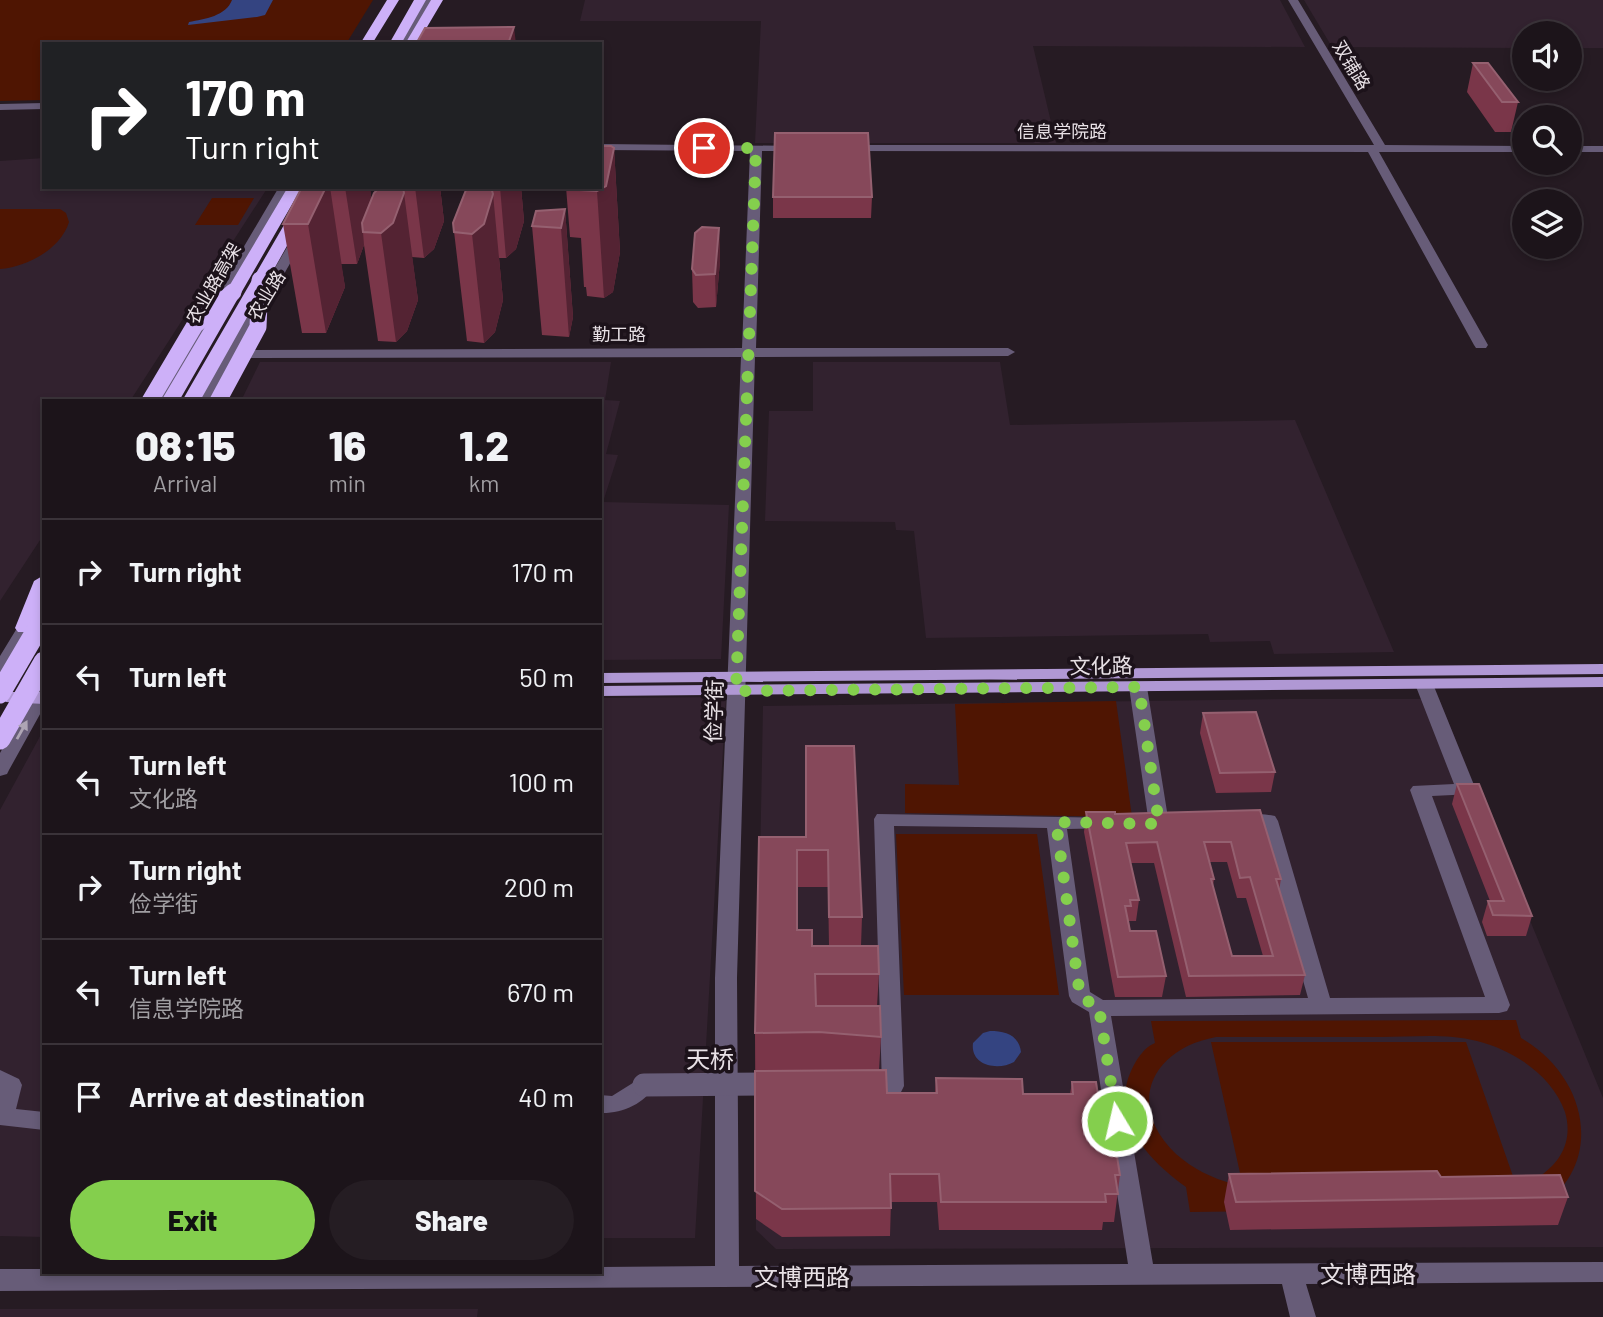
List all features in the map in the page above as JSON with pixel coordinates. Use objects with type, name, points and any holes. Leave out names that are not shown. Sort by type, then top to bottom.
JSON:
[{"type":"highway","points":[[370,42],[396,0]]},
{"type":"highway","points":[[380,42],[405,0]]},
{"type":"highway","points":[[396,42],[420,0]]},
{"type":"highway","points":[[412,42],[437,0]]},
{"type":"highway","name":"农业路高架","points":[[171,399],[294,189]]},
{"type":"highway","name":"农业路高架","points":[[192,399],[312,189]]},
{"type":"highway","points":[[219,399],[258,327],[260,280]]},
{"type":"highway","points":[[151,399],[195,325],[233,292]]},
{"type":"highway","points":[[0,696],[35,623],[42,591]]},
{"type":"highway","points":[[0,739],[42,666]]},
{"type":"main road","name":"文化路","points":[[602,691],[737,684],[1603,669]]},
{"type":"main road","name":"文化路","points":[[602,678],[737,684],[1139,687],[1603,682]]},
{"type":"main road","points":[[0,685],[42,693]]},
{"type":"main road","points":[[0,696],[42,693]]},
{"type":"street","points":[[406,42],[430,0]]},
{"type":"street","name":"双铺路","points":[[1293,0],[1481,345]]},
{"type":"street","points":[[0,107],[42,106]]},
{"type":"street","points":[[602,147],[812,148]]},
{"type":"street","name":"俭学街","points":[[727,1276],[726,978],[756,148]]},
{"type":"street","name":"信息学院路","points":[[826,148],[1512,149]]},
{"type":"street","points":[[1582,149],[1603,149]]},
{"type":"street","name":"农业路","points":[[161,399],[284,189]]},
{"type":"street","name":"农业路","points":[[205,399],[281,272],[325,189]]},
{"type":"street","name":"勤工路","points":[[231,355],[1008,352]]},
{"type":"street","points":[[0,670],[35,623],[42,603]]},
{"type":"street","points":[[1056,822],[1080,996],[1099,1008],[1499,1004],[1420,790],[1466,790],[1424,684]]},
{"type":"street","points":[[868,1085],[901,1090],[884,819],[1166,823],[1139,687]]},
{"type":"street","points":[[0,770],[42,695]]},
{"type":"street","points":[[1227,822],[1268,821],[1321,1006]]},
{"type":"street","points":[[1099,1008],[1142,1274]]},
{"type":"street","points":[[0,1079],[11,1085],[2,1116],[42,1121]]},
{"type":"street","name":"天桥","points":[[602,1104],[616,1105],[644,1085],[805,1084]]},
{"type":"street","points":[[1086,1096],[1113,1096]]},
{"type":"street","name":"文博西路","points":[[0,1280],[1603,1272]]},
{"type":"street","points":[[1291,1273],[1303,1317]]},
{"type":"shaded area","points":[[0,0],[373,0],[347,42],[42,42],[42,100],[0,101]]},
{"type":"shaded area","points":[[585,0],[1280,0],[1305,47],[1033,46],[1056,143],[755,143],[761,21],[580,21]]},
{"type":"shaded area","points":[[1304,0],[1603,0],[1603,48],[1582,48],[1582,21],[1512,21],[1512,48],[1332,47]]},
{"type":"shaded area","points":[[42,158],[42,189],[267,189],[131,399],[42,399],[42,537],[0,601],[0,161]]},
{"type":"shaded area","points":[[212,198],[254,198],[238,225],[195,225]]},
{"type":"shaded area","points":[[0,209],[60,209],[66,213],[69,222],[59,240],[42,255],[21,265],[0,269]]},
{"type":"shaded area","points":[[260,362],[611,362],[605,400],[620,401],[606,454],[618,455],[603,502],[729,505],[721,659],[602,660],[602,399],[242,399]]},
{"type":"shaded area","points":[[813,362],[1000,362],[1010,425],[1295,420],[1394,652],[1274,654],[1270,641],[1210,642],[1208,634],[926,638],[914,531],[896,530],[895,522],[765,521],[769,411],[813,411]]},
{"type":"shaded area","points":[[726,697],[695,1238],[602,1238],[602,698]]},
{"type":"shaded area","points":[[1439,699],[1603,1098],[1603,1247],[776,1249],[756,1230],[763,706]]},
{"type":"shaded area","points":[[1116,701],[1132,817],[905,813],[905,784],[959,785],[955,704]]},
{"type":"shaded area","points":[[42,733],[42,1237],[0,1236],[0,810]]},
{"type":"shaded area","points":[[896,834],[1037,834],[1059,995],[904,995]]},
{"type":"shaded area","points":[[1516,1020],[1521,1038],[1545,1056],[1563,1077],[1575,1100],[1581,1124],[1580,1149],[1572,1171],[1558,1192],[1537,1208],[1190,1212],[1186,1187],[1147,1152],[1129,1122],[1125,1106],[1131,1071],[1141,1054],[1155,1043],[1151,1021]],"holes":[[[1441,1036],[1491,1045],[1530,1066],[1551,1087],[1565,1112],[1568,1131],[1564,1148],[1560,1156],[1540,1176],[1233,1184],[1225,1182],[1196,1169],[1176,1154],[1160,1135],[1152,1117],[1149,1099],[1152,1082],[1161,1066],[1175,1053],[1194,1043],[1216,1037]]]},
{"type":"shaded area","points":[[1211,1042],[1466,1042],[1515,1182],[1242,1182]]},
{"type":"shaded area","points":[[0,1309],[478,1309],[477,1317],[0,1317]]},
{"type":"water","points":[[232,0],[273,0],[265,15],[188,25],[189,22],[220,13]]},
{"type":"water","points":[[983,1033],[1006,1033],[1014,1038],[1021,1052],[1014,1062],[993,1066],[976,1057],[973,1043]]},
{"type":"building","points":[[514,27],[509,42],[417,42],[425,28]]},
{"type":"building","points":[[1473,63],[1488,63],[1518,102],[1502,102]]},
{"type":"building","points":[[775,133],[868,133],[872,197],[773,197]]},
{"type":"building","points":[[602,146],[611,146],[614,148],[606,186],[602,188]]},
{"type":"building","points":[[301,189],[325,189],[308,224],[283,224]]},
{"type":"building","points":[[378,189],[403,189],[393,223],[381,233],[363,232],[362,223]]},
{"type":"building","points":[[492,189],[493,194],[484,224],[472,234],[454,232],[453,223],[466,190]]},
{"type":"building","points":[[565,209],[561,228],[532,226],[536,211]]},
{"type":"building","points":[[702,227],[719,228],[715,274],[696,275],[692,269],[695,233]]},
{"type":"building","points":[[1256,712],[1275,772],[1220,773],[1203,713]]},
{"type":"building","points":[[806,746],[854,746],[862,917],[829,917],[828,850],[797,850],[797,930],[812,930],[812,946],[878,946],[879,974],[815,974],[816,1006],[880,1006],[881,1037],[819,1032],[755,1033],[759,837],[806,837]]},
{"type":"building","points":[[1457,784],[1479,784],[1532,916],[1493,915],[1488,901],[1504,901]]},
{"type":"building","points":[[1260,810],[1281,879],[1276,879],[1305,975],[1189,976],[1157,842],[1126,843],[1139,900],[1130,900],[1131,906],[1125,906],[1130,931],[1156,931],[1166,976],[1118,977],[1086,812],[1115,814]],"holes":[[[1204,842],[1231,842],[1240,878],[1250,877],[1273,956],[1232,956]]]},
{"type":"building","points":[[886,1070],[887,1093],[937,1093],[936,1078],[1022,1079],[1023,1094],[1073,1094],[1072,1082],[1096,1082],[1098,1095],[1107,1095],[1120,1175],[1115,1175],[1118,1194],[1105,1194],[1106,1202],[941,1202],[939,1174],[890,1174],[891,1208],[782,1209],[755,1191],[755,1071]]},
{"type":"building","points":[[1437,1171],[1441,1177],[1560,1175],[1568,1197],[1236,1202],[1229,1174]]},
{"type":"route","points":[[704,148],[756,148],[736,691],[1139,687],[1159,824],[1056,822],[1080,996],[1099,1008],[1117,1121]]}]
